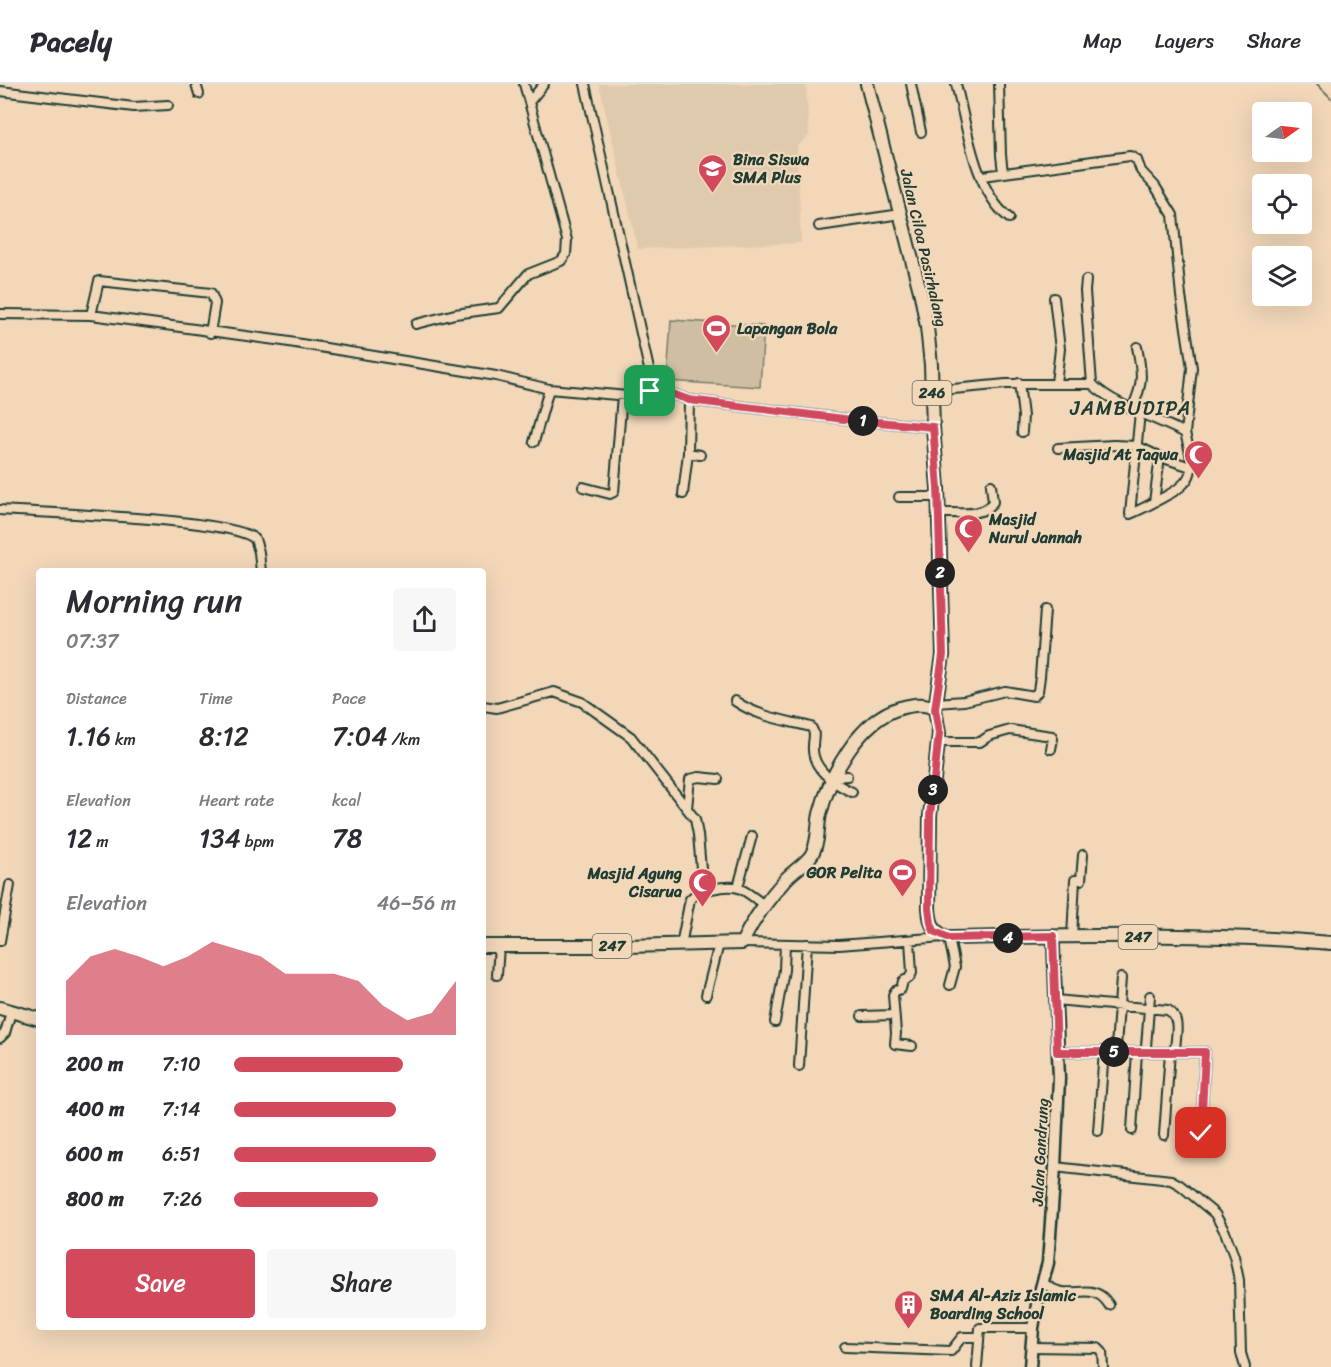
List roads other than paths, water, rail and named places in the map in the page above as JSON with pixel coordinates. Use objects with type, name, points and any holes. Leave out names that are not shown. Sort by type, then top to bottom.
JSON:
[{"type":"main road","name":"Jalan Ciloa Pasirhalang","points":[[867,84],[901,214],[927,327],[938,497],[943,655],[935,706],[939,733],[930,816],[929,908],[934,931],[947,938]]},
{"type":"main road","points":[[742,943],[752,920],[786,878],[807,860],[813,851],[819,817],[833,779],[856,740],[879,717],[892,710],[915,705],[935,706]]},
{"type":"main road","name":"247","points":[[947,938],[1053,936],[1271,938],[1331,942]]},
{"type":"main road","name":"247","points":[[486,946],[742,943]]},
{"type":"main road","points":[[6,1010],[36,1018]]},
{"type":"street","points":[[196,84],[199,94]]},
{"type":"street","points":[[416,324],[455,314],[499,308],[528,274],[561,261],[566,254],[567,240],[524,84]]},
{"type":"street","points":[[530,101],[544,84]]},
{"type":"street","points":[[585,84],[653,387]]},
{"type":"street","points":[[911,84],[921,132]]},
{"type":"street","points":[[956,84],[973,156],[985,187],[998,209],[1009,218]]},
{"type":"street","points":[[999,84],[1003,173]]},
{"type":"street","points":[[0,91],[134,107],[168,105]]},
{"type":"street","points":[[981,176],[1130,156],[1137,160],[1141,171],[1155,186],[1173,215],[1181,296],[1192,368],[1185,433],[1191,467],[1184,487],[1129,514],[1137,446],[1136,410],[1142,369],[1137,347]]},
{"type":"street","points":[[819,226],[901,214]]},
{"type":"street","points":[[1086,280],[1092,384]]},
{"type":"street","points":[[91,315],[99,281],[208,292],[213,295],[215,303],[210,333]]},
{"type":"street","points":[[1054,298],[1060,349],[1056,383]]},
{"type":"street","points":[[0,314],[91,315],[210,333],[283,341],[496,376],[549,389],[643,396],[653,387]]},
{"type":"street","points":[[932,391],[1019,383],[1092,384],[1102,392],[1136,410],[1185,433]]},
{"type":"street","points":[[1019,383],[1023,416],[1022,432]]},
{"type":"street","points":[[653,387],[689,400],[844,419],[933,427]]},
{"type":"street","points":[[534,442],[549,389]]},
{"type":"street","points":[[583,487],[610,494],[614,492],[622,396]]},
{"type":"street","points":[[683,494],[688,453],[689,400]]},
{"type":"street","points":[[1058,448],[1137,446],[1160,457],[1191,467]]},
{"type":"street","points":[[688,453],[700,455]]},
{"type":"street","points":[[1154,502],[1160,457]]},
{"type":"street","points":[[938,513],[980,512],[988,509],[993,502],[991,484]]},
{"type":"street","points":[[899,497],[938,497]]},
{"type":"street","points":[[0,510],[188,522],[240,531],[255,539],[261,568]]},
{"type":"street","points":[[935,706],[1005,691],[1034,696],[1038,691],[1040,677],[1045,610]]},
{"type":"street","points":[[486,706],[497,708],[554,692],[582,702],[631,736],[697,824],[703,891]]},
{"type":"street","points":[[735,701],[769,717],[811,727],[815,733],[813,751],[816,765],[852,792]]},
{"type":"street","points":[[938,742],[980,742],[994,734],[1018,730],[1052,736],[1051,749]]},
{"type":"street","points":[[833,779],[847,776]]},
{"type":"street","points":[[687,808],[690,779],[718,778]]},
{"type":"street","points":[[738,887],[752,836]]},
{"type":"street","points":[[1072,937],[1075,880],[1081,880],[1083,855]]},
{"type":"street","points":[[0,940],[10,885]]},
{"type":"street","points":[[681,945],[690,898],[703,891],[723,885],[738,887],[764,905]]},
{"type":"street","name":"Jalan Gandrung","points":[[1030,1367],[1033,1328],[1048,1263],[1055,1167],[1059,1077],[1053,936]]},
{"type":"street","points":[[742,943],[839,945],[947,938],[955,967],[950,985]]},
{"type":"street","points":[[910,940],[912,974],[903,981],[901,989],[893,993],[895,1044],[912,1046]]},
{"type":"street","points":[[706,995],[719,944]]},
{"type":"street","points":[[775,1022],[784,970],[785,944]]},
{"type":"street","points":[[799,1066],[807,944]]},
{"type":"street","points":[[497,975],[499,946]]},
{"type":"street","points":[[1116,1047],[1121,978]]},
{"type":"street","points":[[1146,1047],[1150,996]]},
{"type":"street","points":[[1055,1000],[1168,1010],[1175,1016],[1177,1026],[1164,1134]]},
{"type":"street","points":[[0,1038],[4,1033],[6,1010]]},
{"type":"street","points":[[862,1016],[894,1015]]},
{"type":"street","points":[[1057,1052],[1173,1050],[1205,1052],[1201,1133]]},
{"type":"street","points":[[1098,1131],[1104,1052]]},
{"type":"street","points":[[1132,1130],[1137,1052]]},
{"type":"street","points":[[1055,1167],[1172,1180],[1215,1214],[1231,1248],[1239,1280],[1240,1353],[1245,1367]]},
{"type":"street","points":[[1042,1281],[1049,1288],[1061,1293],[1099,1294],[1109,1305]]},
{"type":"street","points":[[977,1367],[978,1330],[981,1328],[1033,1328]]},
{"type":"street","points":[[845,1347],[951,1351],[962,1337],[978,1338]]},
{"type":"street","points":[[1032,1347],[1098,1348],[1101,1352],[1103,1367]]},
{"type":"waterway","points":[[1317,84],[1331,98]]},
{"type":"place","name":"Bina Siswa SMA Plus","points":[[712,194]]},
{"type":"place","name":"Lapangan Bola","points":[[716,354]]},
{"type":"place","name":"Masjid At Taqwa","points":[[1199,480]]},
{"type":"place","name":"Masjid Nurul Jannah","points":[[968,554]]},
{"type":"place","name":"GOR Pelita","points":[[903,898]]},
{"type":"place","name":"Masjid Agung Cisarua","points":[[703,908]]},
{"type":"place","name":"SMA Al-Aziz Islamic Boarding School","points":[[909,1330]]},
{"type":"district","name":"JAMBUDIPA","points":[[1131,408]]}]
